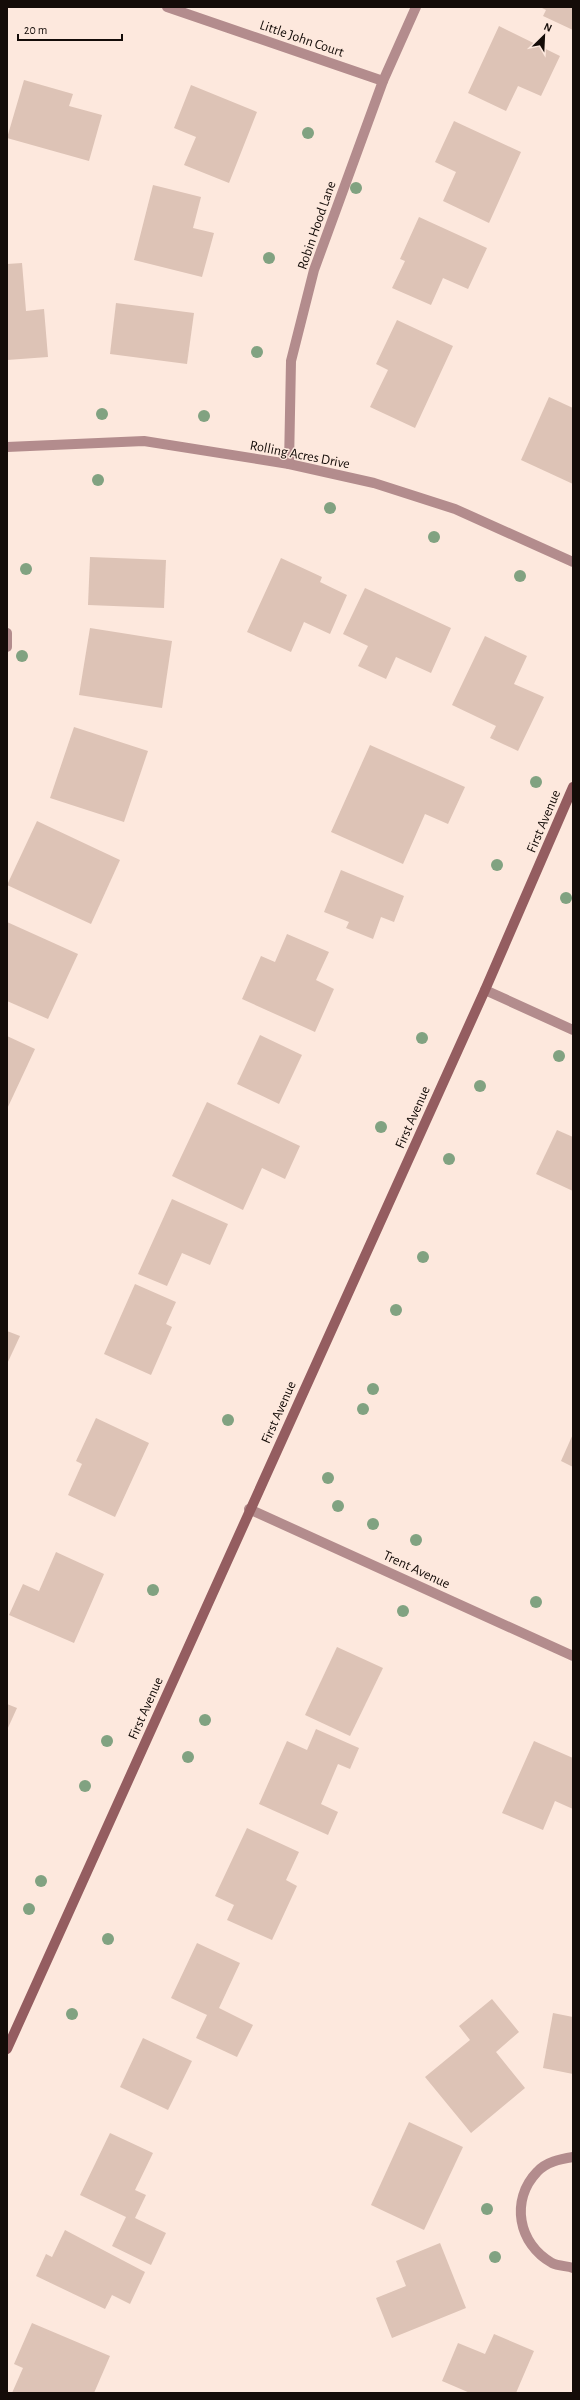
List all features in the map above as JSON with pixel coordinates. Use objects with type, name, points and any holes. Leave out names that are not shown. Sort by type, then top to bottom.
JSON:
[{"type":"street","name":"Little John Court","points":[[167,7],[383,81]]},
{"type":"street","name":"Robin Hood Lane","points":[[289,464],[291,361],[314,270],[383,81],[416,7]]},
{"type":"street","name":"Rolling Acres Drive","points":[[7,447],[144,441],[289,464],[374,483],[455,509],[573,562]]},
{"type":"street","points":[[7,633],[7,647]]},
{"type":"street","name":"First Avenue","points":[[7,2049],[249,1508],[485,990],[573,787]]},
{"type":"street","points":[[485,990],[573,1030]]},
{"type":"street","name":"Trent Avenue","points":[[249,1508],[573,1656]]},
{"type":"street","points":[[573,2157],[556,2160],[538,2171],[525,2189],[520,2210],[524,2232],[535,2250],[553,2263],[573,2268]]},
{"type":"building","points":[[540,7],[573,7],[573,30],[543,16],[546,10]]},
{"type":"building","points":[[499,26],[560,56],[541,96],[518,86],[506,111],[468,93]]},
{"type":"building","points":[[24,80],[73,94],[69,106],[102,115],[89,161],[7,138]]},
{"type":"building","points":[[191,85],[257,112],[229,183],[184,165],[196,137],[174,128]]},
{"type":"building","points":[[454,121],[521,152],[489,223],[443,201],[456,172],[435,162]]},
{"type":"building","points":[[153,185],[201,197],[193,228],[214,233],[202,277],[134,260]]},
{"type":"building","points":[[419,217],[487,248],[468,289],[443,278],[431,305],[392,288],[405,261],[400,259]]},
{"type":"building","points":[[22,263],[26,311],[44,309],[48,357],[7,360],[7,264]]},
{"type":"building","points":[[116,303],[194,313],[187,364],[110,354]]},
{"type":"building","points":[[397,320],[453,346],[415,428],[370,407],[388,370],[376,364]]},
{"type":"building","points":[[549,397],[573,408],[573,484],[521,460]]},
{"type":"building","points":[[90,557],[166,560],[164,608],[88,605]]},
{"type":"building","points":[[281,558],[322,577],[320,582],[347,595],[330,634],[304,622],[291,652],[247,632]]},
{"type":"building","points":[[365,588],[451,628],[431,673],[396,657],[386,679],[358,666],[368,646],[343,634]]},
{"type":"building","points":[[90,628],[172,641],[162,708],[79,695]]},
{"type":"building","points":[[485,636],[527,656],[514,684],[544,697],[518,751],[490,738],[496,726],[452,705]]},
{"type":"building","points":[[74,727],[148,751],[124,822],[50,798]]},
{"type":"building","points":[[370,745],[465,787],[448,824],[425,814],[403,864],[331,832]]},
{"type":"building","points":[[37,821],[120,860],[91,924],[7,885]]},
{"type":"building","points":[[341,870],[404,896],[394,922],[381,917],[373,939],[346,928],[349,922],[324,912]]},
{"type":"building","points":[[7,922],[78,954],[48,1019],[7,1001]]},
{"type":"building","points":[[287,934],[329,952],[316,980],[334,989],[315,1032],[242,999],[261,956],[275,962]]},
{"type":"building","points":[[260,1035],[302,1055],[279,1104],[237,1084]]},
{"type":"building","points":[[7,1036],[35,1049],[7,1109]]},
{"type":"building","points":[[207,1102],[300,1146],[285,1179],[262,1168],[243,1210],[172,1176]]},
{"type":"building","points":[[557,1130],[573,1137],[573,1191],[536,1174]]},
{"type":"building","points":[[172,1199],[228,1224],[210,1265],[182,1253],[167,1286],[138,1274]]},
{"type":"building","points":[[135,1284],[176,1302],[166,1324],[172,1327],[151,1375],[104,1354]]},
{"type":"building","points":[[7,1331],[20,1336],[7,1364]]},
{"type":"building","points":[[96,1418],[149,1443],[115,1517],[68,1495],[82,1464],[76,1461]]},
{"type":"building","points":[[573,1434],[573,1467],[561,1461]]},
{"type":"building","points":[[56,1552],[104,1574],[74,1643],[9,1615],[23,1584],[39,1591]]},
{"type":"building","points":[[337,1647],[383,1668],[350,1736],[305,1715]]},
{"type":"building","points":[[7,1704],[17,1708],[7,1730]]},
{"type":"building","points":[[316,1729],[359,1748],[350,1769],[338,1764],[321,1804],[338,1812],[328,1835],[259,1804],[287,1741],[307,1750]]},
{"type":"building","points":[[534,1741],[573,1758],[573,1809],[555,1801],[543,1830],[502,1813]]},
{"type":"building","points":[[247,1828],[299,1852],[286,1880],[297,1886],[272,1940],[227,1920],[234,1905],[215,1896]]},
{"type":"building","points":[[197,1943],[240,1963],[219,2008],[253,2025],[237,2057],[196,2038],[207,2015],[171,1998]]},
{"type":"building","points":[[492,1999],[519,2032],[496,2052],[525,2088],[471,2133],[425,2077],[470,2040],[459,2026]]},
{"type":"building","points":[[553,2013],[573,2017],[573,2074],[543,2068]]},
{"type":"building","points":[[143,2038],[192,2061],[168,2110],[120,2087]]},
{"type":"building","points":[[409,2122],[463,2147],[424,2230],[371,2205]]},
{"type":"building","points":[[110,2133],[153,2153],[135,2190],[146,2195],[135,2218],[166,2233],[151,2265],[112,2246],[126,2217],[80,2195]]},
{"type":"building","points":[[65,2230],[145,2272],[130,2304],[112,2295],[105,2309],[36,2276],[46,2254],[52,2257]]},
{"type":"building","points":[[440,2243],[466,2308],[392,2338],[376,2298],[406,2286],[396,2261]]},
{"type":"building","points":[[32,2323],[110,2356],[94,2393],[12,2393],[23,2368],[14,2364]]},
{"type":"building","points":[[494,2334],[534,2351],[516,2393],[470,2393],[442,2381],[458,2343],[485,2354]]}]
